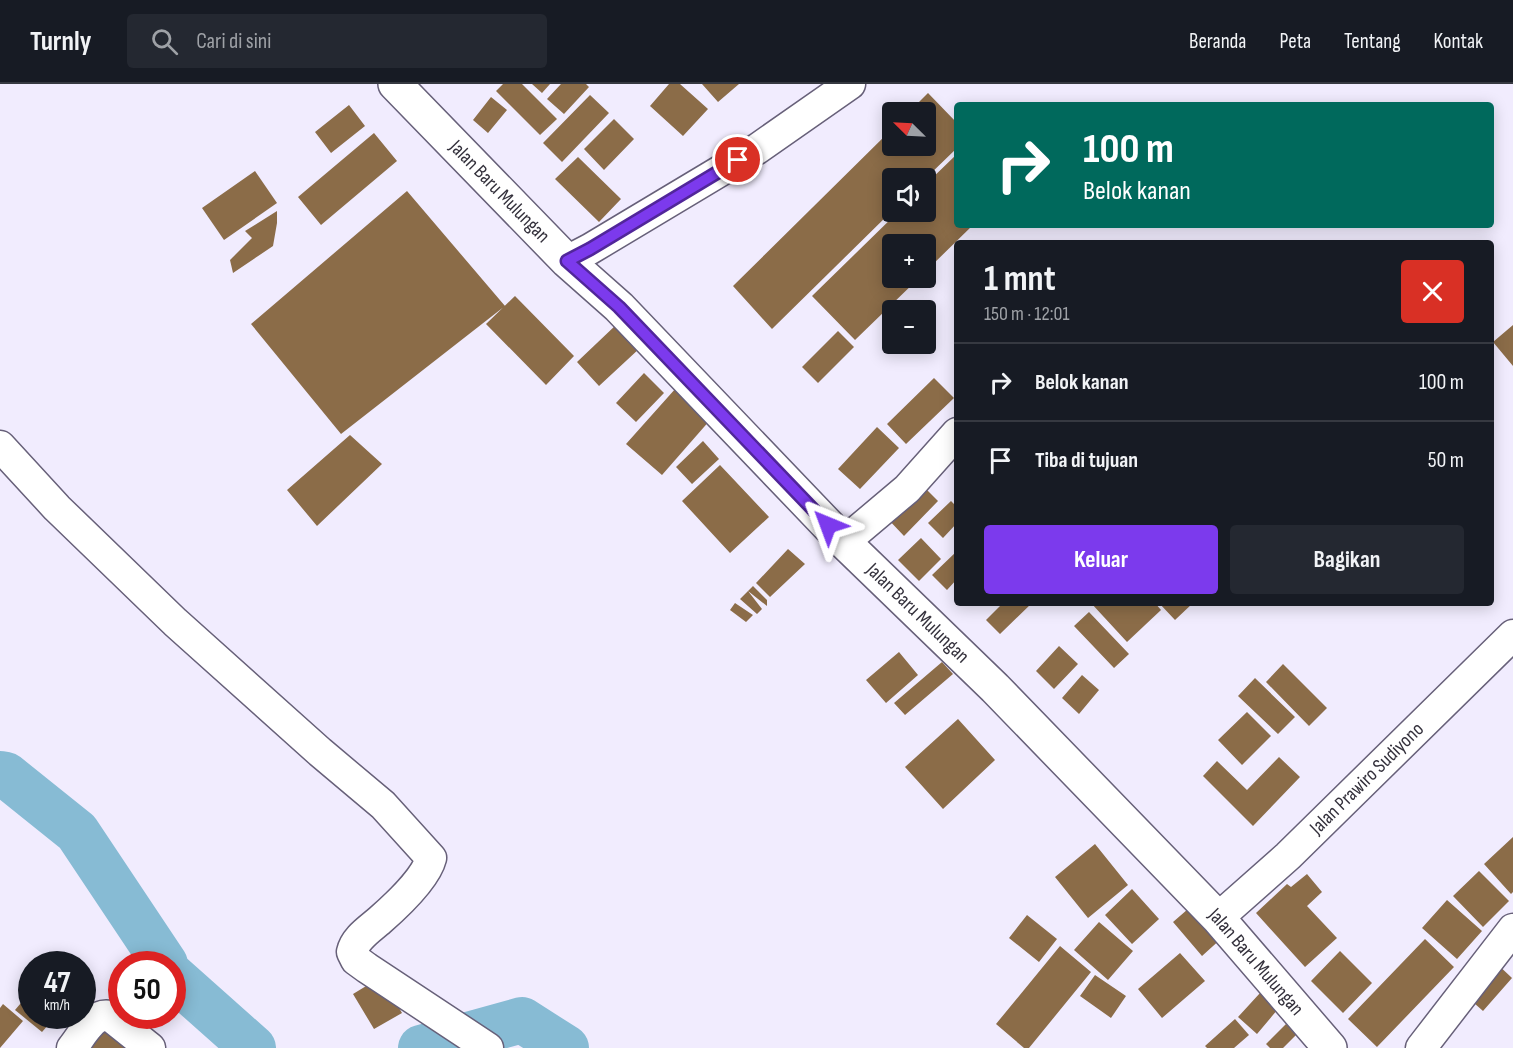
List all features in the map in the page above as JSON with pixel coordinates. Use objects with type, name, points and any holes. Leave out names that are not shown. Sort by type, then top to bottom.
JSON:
[{"type":"main road","name":"Jalan Baru Mulungan","points":[[395,84],[567,261],[619,307],[844,542],[995,688],[1218,918],[1330,1048]]},
{"type":"street","points":[[567,261],[757,149],[850,84]]},
{"type":"street","points":[[844,542],[907,489],[954,436]]},
{"type":"street","points":[[0,446],[57,508],[175,622],[228,667],[320,752],[383,805],[431,858],[428,869],[387,914],[357,941],[352,952],[356,960],[367,968],[486,1046]]},
{"type":"street","name":"Jalan Prawiro Sudiyono","points":[[1218,918],[1288,856],[1513,635]]},
{"type":"street","points":[[1421,1048],[1513,929]]},
{"type":"street","points":[[72,1048],[96,1017],[103,1014],[110,1016],[150,1048]]},
{"type":"building","points":[[503,84],[522,84],[557,119],[540,135],[496,91]]},
{"type":"building","points":[[532,84],[550,84],[542,93]]},
{"type":"building","points":[[561,84],[586,84],[589,87],[564,114],[547,99]]},
{"type":"building","points":[[669,84],[680,84],[708,109],[683,136],[650,106]]},
{"type":"building","points":[[702,84],[739,84],[718,102]]},
{"type":"building","points":[[928,93],[954,120],[954,151],[936,168],[882,168],[882,221],[772,329],[733,286],[882,139],[882,156],[936,156],[936,102],[919,102]]},
{"type":"building","points":[[590,95],[609,113],[562,162],[543,143]]},
{"type":"building","points":[[491,97],[507,110],[488,133],[473,120]]},
{"type":"building","points":[[349,105],[365,126],[331,153],[315,132]]},
{"type":"building","points":[[614,119],[634,139],[604,170],[584,149]]},
{"type":"building","points":[[374,133],[397,161],[321,225],[298,197]]},
{"type":"building","points":[[578,157],[621,199],[599,222],[555,179]]},
{"type":"building","points":[[954,157],[954,228],[970,228],[958,240],[954,240],[954,244],[936,261],[936,234],[882,234],[882,288],[909,288],[896,300],[882,300],[882,314],[855,340],[812,296],[888,222],[936,222],[936,174]]},
{"type":"building","points":[[255,171],[277,203],[224,240],[202,208]]},
{"type":"building","points":[[407,191],[505,306],[341,434],[251,324]]},
{"type":"building","points":[[277,211],[273,246],[233,273],[230,260],[252,238],[245,231]]},
{"type":"building","points":[[515,296],[574,356],[546,385],[486,324]]},
{"type":"building","points":[[617,324],[640,348],[599,386],[577,362]]},
{"type":"building","points":[[1513,325],[1513,366],[1494,343]]},
{"type":"building","points":[[838,331],[854,347],[818,383],[802,367]]},
{"type":"building","points":[[644,373],[664,393],[636,422],[616,403]]},
{"type":"building","points":[[934,378],[954,398],[906,444],[887,424]]},
{"type":"building","points":[[676,388],[711,419],[662,475],[626,444]]},
{"type":"building","points":[[877,427],[899,448],[860,489],[838,469]]},
{"type":"building","points":[[350,435],[382,464],[317,526],[287,490]]},
{"type":"building","points":[[703,441],[719,459],[692,484],[676,467]]},
{"type":"building","points":[[720,465],[769,517],[730,553],[682,501]]},
{"type":"building","points":[[920,483],[938,501],[904,536],[886,517]]},
{"type":"building","points":[[951,501],[954,504],[954,526],[943,538],[928,523]]},
{"type":"building","points":[[921,538],[941,559],[919,581],[898,560]]},
{"type":"building","points":[[788,549],[805,564],[770,597],[756,583]]},
{"type":"building","points":[[954,554],[954,582],[947,590],[932,575]]},
{"type":"building","points":[[753,586],[767,600],[767,606],[748,591]]},
{"type":"building","points":[[748,591],[762,609],[757,614],[740,599]]},
{"type":"building","points":[[735,603],[753,615],[746,622],[730,610]]},
{"type":"building","points":[[1000,606],[1029,606],[1000,634],[986,620]]},
{"type":"building","points":[[1094,606],[1158,606],[1161,610],[1127,642]]},
{"type":"building","points":[[1162,606],[1190,606],[1175,620]]},
{"type":"building","points":[[1089,612],[1129,654],[1114,668],[1074,626]]},
{"type":"building","points":[[1059,646],[1078,664],[1054,689],[1036,671]]},
{"type":"building","points":[[899,652],[918,675],[886,703],[866,680]]},
{"type":"building","points":[[942,662],[953,674],[905,715],[894,703]]},
{"type":"building","points":[[1283,664],[1327,708],[1309,726],[1266,682]]},
{"type":"building","points":[[1082,675],[1099,690],[1079,714],[1062,698]]},
{"type":"building","points":[[1255,678],[1295,717],[1278,734],[1238,696]]},
{"type":"building","points":[[1247,712],[1271,736],[1242,765],[1218,740]]},
{"type":"building","points":[[958,719],[995,760],[943,809],[905,767]]},
{"type":"building","points":[[1279,757],[1300,777],[1253,826],[1203,776],[1217,761],[1247,790]]},
{"type":"building","points":[[1513,837],[1513,892],[1511,894],[1484,864]]},
{"type":"building","points":[[1095,844],[1128,885],[1088,918],[1055,877]]},
{"type":"building","points":[[1479,871],[1509,901],[1483,927],[1453,896]]},
{"type":"building","points":[[1307,874],[1322,892],[1307,906],[1337,938],[1305,967],[1256,913],[1287,884],[1291,887]]},
{"type":"building","points":[[1132,889],[1159,919],[1132,944],[1105,915]]},
{"type":"building","points":[[1447,900],[1482,931],[1457,959],[1422,928]]},
{"type":"building","points":[[1195,903],[1223,937],[1202,956],[1173,922]]},
{"type":"building","points":[[1027,915],[1057,939],[1039,962],[1009,938]]},
{"type":"building","points":[[1099,922],[1133,951],[1108,980],[1074,950]]},
{"type":"building","points":[[1425,939],[1454,967],[1377,1047],[1348,1019]]},
{"type":"building","points":[[1060,946],[1091,972],[1029,1048],[1024,1048],[996,1024]]},
{"type":"building","points":[[1340,951],[1372,983],[1343,1013],[1311,981]]},
{"type":"building","points":[[1180,953],[1205,981],[1162,1018],[1138,989]]},
{"type":"building","points":[[1495,962],[1512,978],[1483,1011],[1465,995]]},
{"type":"building","points":[[1095,975],[1126,996],[1111,1018],[1080,996]]},
{"type":"building","points":[[381,977],[402,1013],[374,1029],[353,994]]},
{"type":"building","points":[[1260,993],[1278,1009],[1257,1034],[1238,1017]]},
{"type":"building","points":[[3,1004],[18,1017],[18,1027],[0,1048],[0,1008]]},
{"type":"building","points":[[1235,1019],[1249,1035],[1234,1048],[1207,1048],[1205,1046]]},
{"type":"building","points":[[105,1022],[108,1024],[108,1029],[114,1029],[140,1048],[86,1048]]},
{"type":"building","points":[[1286,1024],[1296,1035],[1283,1048],[1270,1048],[1266,1044]]},
{"type":"waterway","points":[[0,774],[6,775],[77,832],[156,951]]},
{"type":"waterway","points":[[186,988],[253,1048]]},
{"type":"waterway","points":[[421,1048],[522,1020],[566,1048]]},
{"type":"route","points":[[738,160],[662,207],[567,261],[619,307],[828,525]]}]
